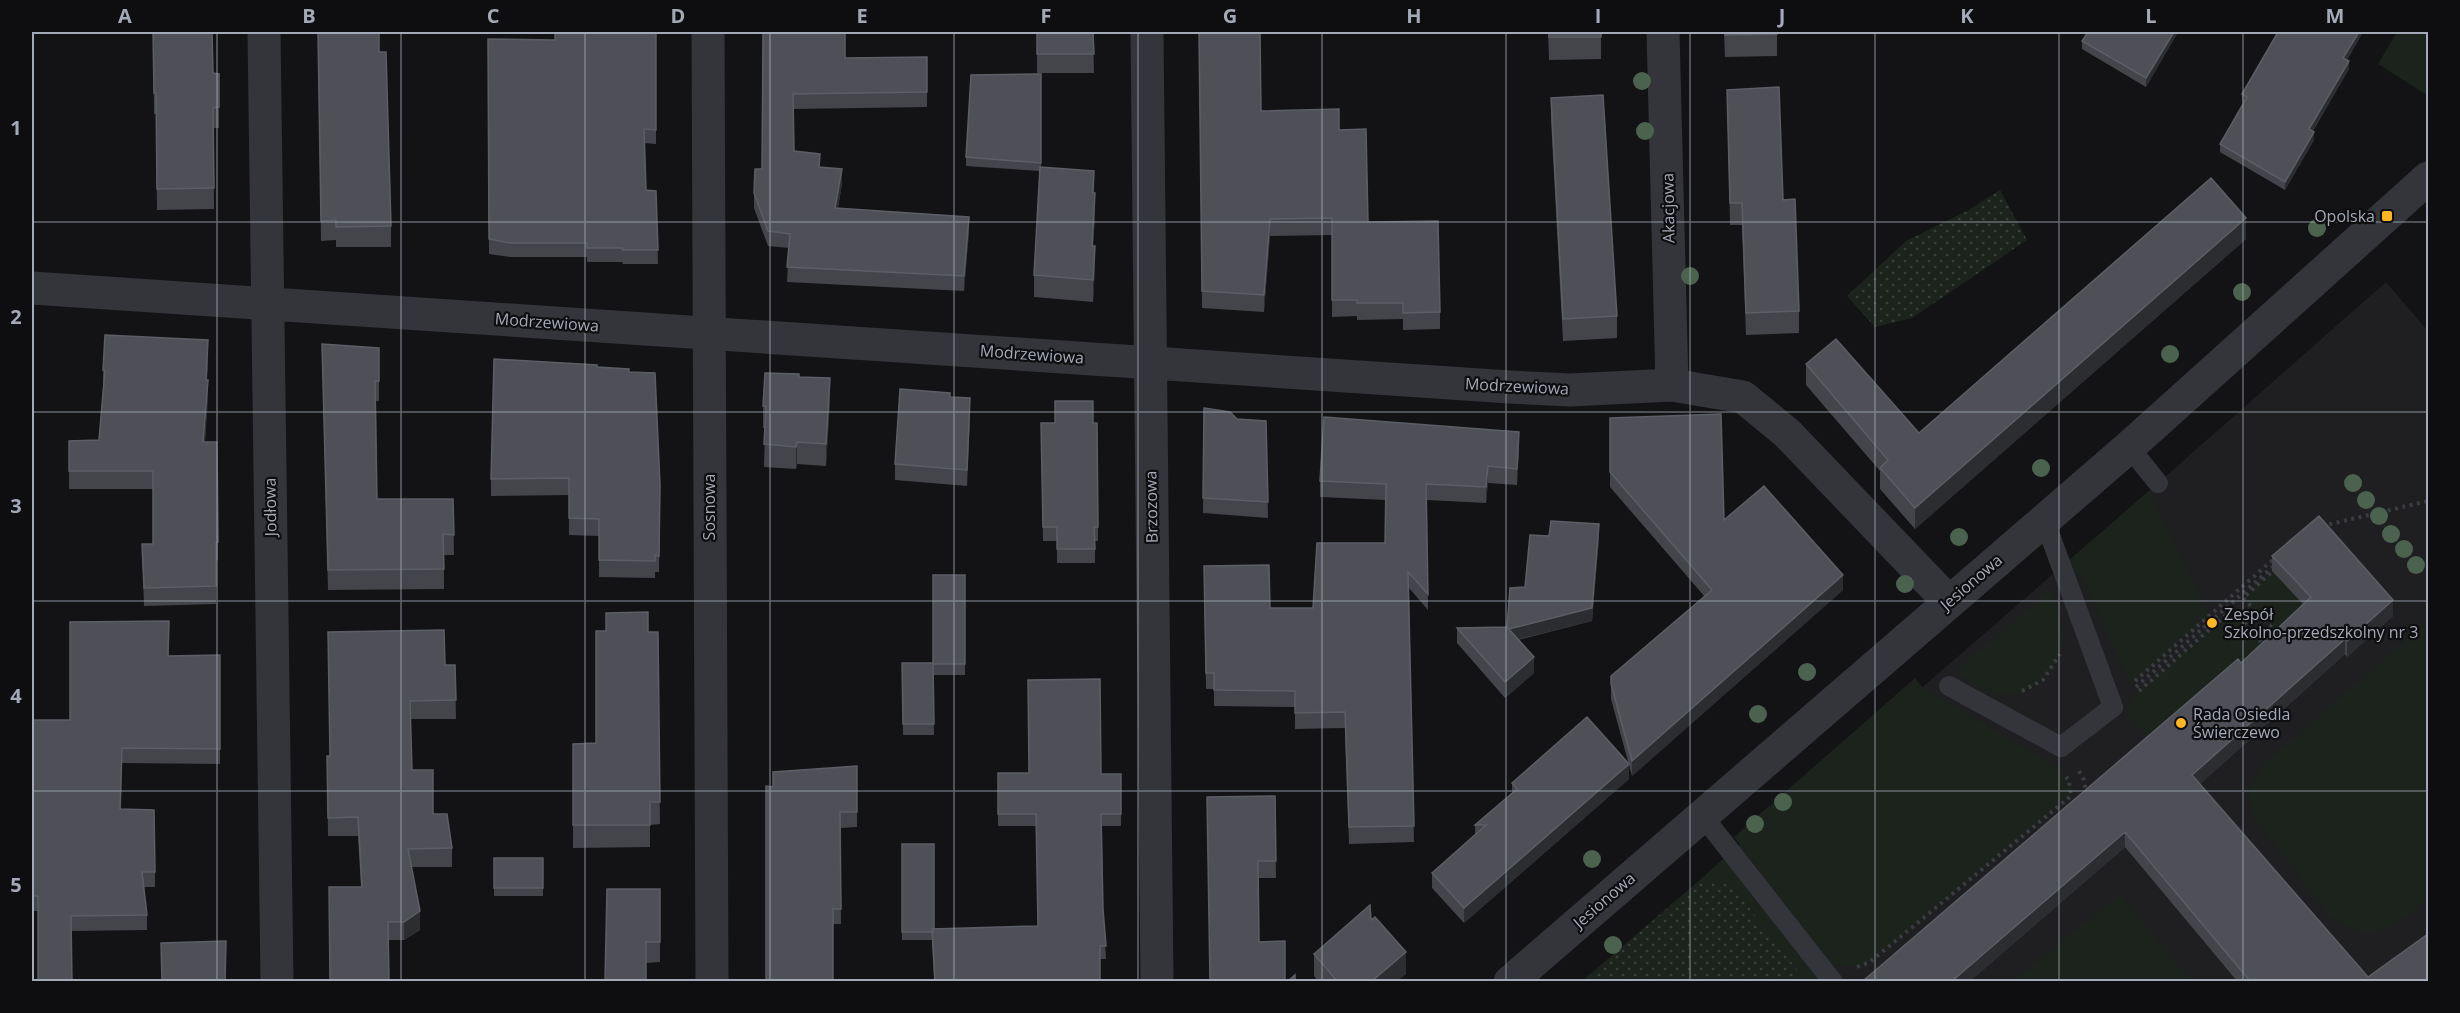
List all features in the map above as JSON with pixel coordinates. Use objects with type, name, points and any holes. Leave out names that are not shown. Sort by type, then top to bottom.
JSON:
[{"type":"street","name":"Jodłowa","points":[[264,32],[278,981]]},
{"type":"street","name":"Sosnowa","points":[[708,32],[712,981]]},
{"type":"street","name":"Brzozowa","points":[[1147,32],[1157,981]]},
{"type":"street","name":"Akacjowa","points":[[1663,32],[1672,385]]},
{"type":"street","name":"Jesionowa","points":[[1510,981],[2129,447],[2428,178]]},
{"type":"street","name":"Modrzewiowa","points":[[32,288],[1570,390],[1672,385],[1743,397],[1787,433],[1948,601]]},
{"type":"lane","points":[[2129,447],[2158,483]]},
{"type":"lane","points":[[1949,686],[2061,747],[2113,707],[2044,519]]},
{"type":"lane","points":[[1702,815],[1833,981]]},
{"type":"path","points":[[2317,527],[2428,501]]},
{"type":"path","points":[[2113,707],[2284,556]]},
{"type":"shaded area","points":[[2397,32],[2428,32],[2428,96],[2378,64]]},
{"type":"shaded area","points":[[2000,190],[2027,240],[1912,318],[1875,327],[1847,296],[1906,241],[1967,211]]},
{"type":"shaded area","name":"Zespół Szkolno-przedszkolny nr 3","points":[[2386,282],[2428,331],[2428,981],[1582,982],[2149,491]]},
{"type":"shaded area","points":[[2149,491],[2209,616],[2131,685],[2081,576],[2073,571],[2069,560]]},
{"type":"shaded area","points":[[2272,571],[2311,613],[2283,640],[2243,598]]},
{"type":"shaded area","points":[[2050,591],[2060,620],[2062,643],[2058,660],[2045,677],[2028,689],[2007,695],[1982,689],[1960,674],[1960,668]]},
{"type":"shaded area","points":[[2233,609],[2270,652],[2156,744],[2128,716],[2129,704],[2136,693]]},
{"type":"shaded area","points":[[2428,621],[2428,899],[2393,925],[2372,932],[2360,931],[2331,917],[2255,819],[2250,802],[2250,788],[2267,762]]},
{"type":"shaded area","points":[[1915,678],[1922,687],[2054,766],[2069,780],[2072,793],[1870,962],[1854,966],[1837,965],[1827,960],[1734,837]]},
{"type":"shaded area","points":[[1724,858],[1821,981],[1807,981],[1731,885],[1700,880]]},
{"type":"shaded area","points":[[1700,880],[1731,885],[1806,981],[1582,981]]},
{"type":"shaded area","points":[[2120,894],[2190,981],[2014,981]]},
{"type":"building","points":[[153,32],[212,32],[213,73],[219,74],[219,107],[213,108],[214,188],[157,189]]},
{"type":"building","points":[[318,32],[379,32],[379,52],[386,52],[391,226],[336,227],[336,220],[321,221]]},
{"type":"building","points":[[555,32],[656,32],[656,130],[644,129],[646,190],[656,191],[658,250],[587,248],[587,243],[510,243],[489,239],[488,39],[555,40]]},
{"type":"building","points":[[763,32],[845,32],[845,58],[927,57],[927,92],[793,94],[794,151],[820,154],[819,167],[842,169],[835,208],[969,217],[964,276],[787,267],[790,234],[768,231],[754,193],[755,169],[762,169]]},
{"type":"building","points":[[1037,32],[1093,32],[1094,54],[1037,54]]},
{"type":"building","points":[[1199,32],[1260,32],[1261,111],[1339,109],[1339,130],[1366,129],[1368,222],[1438,221],[1440,312],[1403,313],[1403,303],[1357,303],[1357,300],[1332,300],[1332,218],[1270,219],[1264,295],[1202,291]]},
{"type":"building","points":[[1549,32],[1601,32],[1601,37],[1549,37]]},
{"type":"building","points":[[1725,32],[1777,32],[1777,34],[1725,35]]},
{"type":"building","points":[[2088,32],[2174,32],[2146,78],[2082,41]]},
{"type":"building","points":[[2278,32],[2359,32],[2343,58],[2349,61],[2309,129],[2314,132],[2285,182],[2220,144],[2247,97],[2242,94]]},
{"type":"building","points":[[1041,74],[1041,163],[966,157],[971,75]]},
{"type":"building","points":[[1779,87],[1783,200],[1795,199],[1799,311],[1746,313],[1742,203],[1730,203],[1727,90]]},
{"type":"building","points":[[1603,95],[1617,316],[1563,319],[1551,98]]},
{"type":"building","points":[[1040,167],[1094,171],[1093,280],[1034,275]]},
{"type":"building","points":[[2211,178],[2246,218],[1915,508],[1880,468],[1888,460],[1806,364],[1836,339],[1919,433]]},
{"type":"building","points":[[105,335],[208,340],[206,380],[208,380],[203,442],[217,442],[216,586],[144,588],[142,544],[153,544],[153,471],[69,471],[69,441],[99,440],[105,370],[103,370]]},
{"type":"building","points":[[322,344],[379,348],[379,381],[375,381],[377,499],[453,499],[454,535],[443,534],[444,569],[328,570]]},
{"type":"building","points":[[494,359],[597,365],[597,367],[629,369],[629,372],[655,373],[660,485],[659,556],[655,555],[655,561],[599,560],[599,519],[569,518],[569,478],[491,479]]},
{"type":"building","points":[[765,373],[830,378],[826,444],[797,442],[796,447],[764,444]]},
{"type":"building","points":[[900,389],[950,393],[950,397],[970,398],[967,470],[895,464]]},
{"type":"building","points":[[1055,401],[1093,401],[1093,423],[1097,423],[1098,527],[1094,527],[1095,549],[1057,549],[1057,527],[1043,527],[1041,423],[1055,423]]},
{"type":"building","points":[[1204,408],[1230,412],[1237,419],[1266,421],[1268,502],[1203,498]]},
{"type":"building","points":[[1721,414],[1724,520],[1764,486],[1843,575],[1632,761],[1611,684],[1611,676],[1712,590],[1610,472],[1610,418]]},
{"type":"building","points":[[1324,417],[1519,432],[1517,469],[1488,466],[1486,487],[1426,484],[1428,594],[1408,572],[1414,826],[1349,827],[1345,712],[1295,713],[1295,691],[1214,690],[1214,673],[1206,673],[1204,566],[1269,565],[1270,608],[1313,608],[1317,543],[1385,543],[1386,484],[1320,481]]},
{"type":"building","points":[[2319,516],[2393,600],[2347,641],[2345,639],[2192,775],[2368,977],[2428,934],[2428,981],[2250,981],[2125,832],[1952,981],[1863,981],[2238,659],[2241,663],[2311,597],[2272,556]]},
{"type":"building","points":[[1551,521],[1599,524],[1592,608],[1509,629],[1507,627],[1510,588],[1525,587],[1530,535],[1549,536]]},
{"type":"building","points":[[933,575],[965,575],[965,664],[933,664],[934,724],[903,724],[902,663],[933,663]]},
{"type":"building","points":[[648,612],[648,632],[658,632],[660,802],[650,802],[650,825],[573,825],[573,744],[596,743],[596,631],[606,631],[606,613]]},
{"type":"building","points":[[169,621],[168,656],[220,655],[220,749],[122,748],[120,809],[154,810],[155,872],[142,872],[147,915],[71,916],[72,981],[38,981],[38,896],[32,896],[32,720],[70,720],[70,622]]},
{"type":"building","points":[[1507,627],[1534,657],[1505,682],[1457,628]]},
{"type":"building","points":[[444,630],[445,665],[455,665],[456,700],[410,701],[412,770],[433,770],[433,814],[447,814],[452,848],[408,849],[420,911],[404,922],[388,922],[389,981],[330,981],[329,887],[362,887],[358,817],[328,818],[327,756],[330,756],[328,632]]},
{"type":"building","points":[[1100,679],[1101,774],[1121,774],[1121,814],[1101,814],[1106,946],[1100,946],[1100,981],[935,981],[932,929],[1038,926],[1036,814],[998,814],[998,773],[1029,773],[1028,680]]},
{"type":"building","points":[[1587,717],[1629,764],[1464,908],[1432,873],[1486,825],[1475,825],[1517,789],[1512,783]]},
{"type":"building","points":[[857,766],[857,812],[840,812],[841,909],[833,909],[833,981],[766,981],[766,786],[773,787],[773,772]]},
{"type":"building","points":[[1275,796],[1276,861],[1258,861],[1259,942],[1285,941],[1285,981],[1210,981],[1207,797]]},
{"type":"building","points":[[902,844],[934,844],[933,932],[902,932]]},
{"type":"building","points":[[494,858],[543,858],[543,888],[494,888]]},
{"type":"building","points":[[607,889],[660,889],[660,942],[646,942],[646,981],[605,981]]},
{"type":"building","points":[[1370,905],[1371,920],[1375,917],[1406,952],[1372,981],[1337,981],[1314,954]]},
{"type":"building","points":[[226,941],[225,981],[162,981],[161,943]]},
{"type":"place","name":"Opolska","points":[[2387,216]]},
{"type":"place","name":"Zespół Szkolno-przedszkolny nr 3","points":[[2212,623]]},
{"type":"place","name":"Rada Osiedla Świerczewo","points":[[2181,723]]}]
